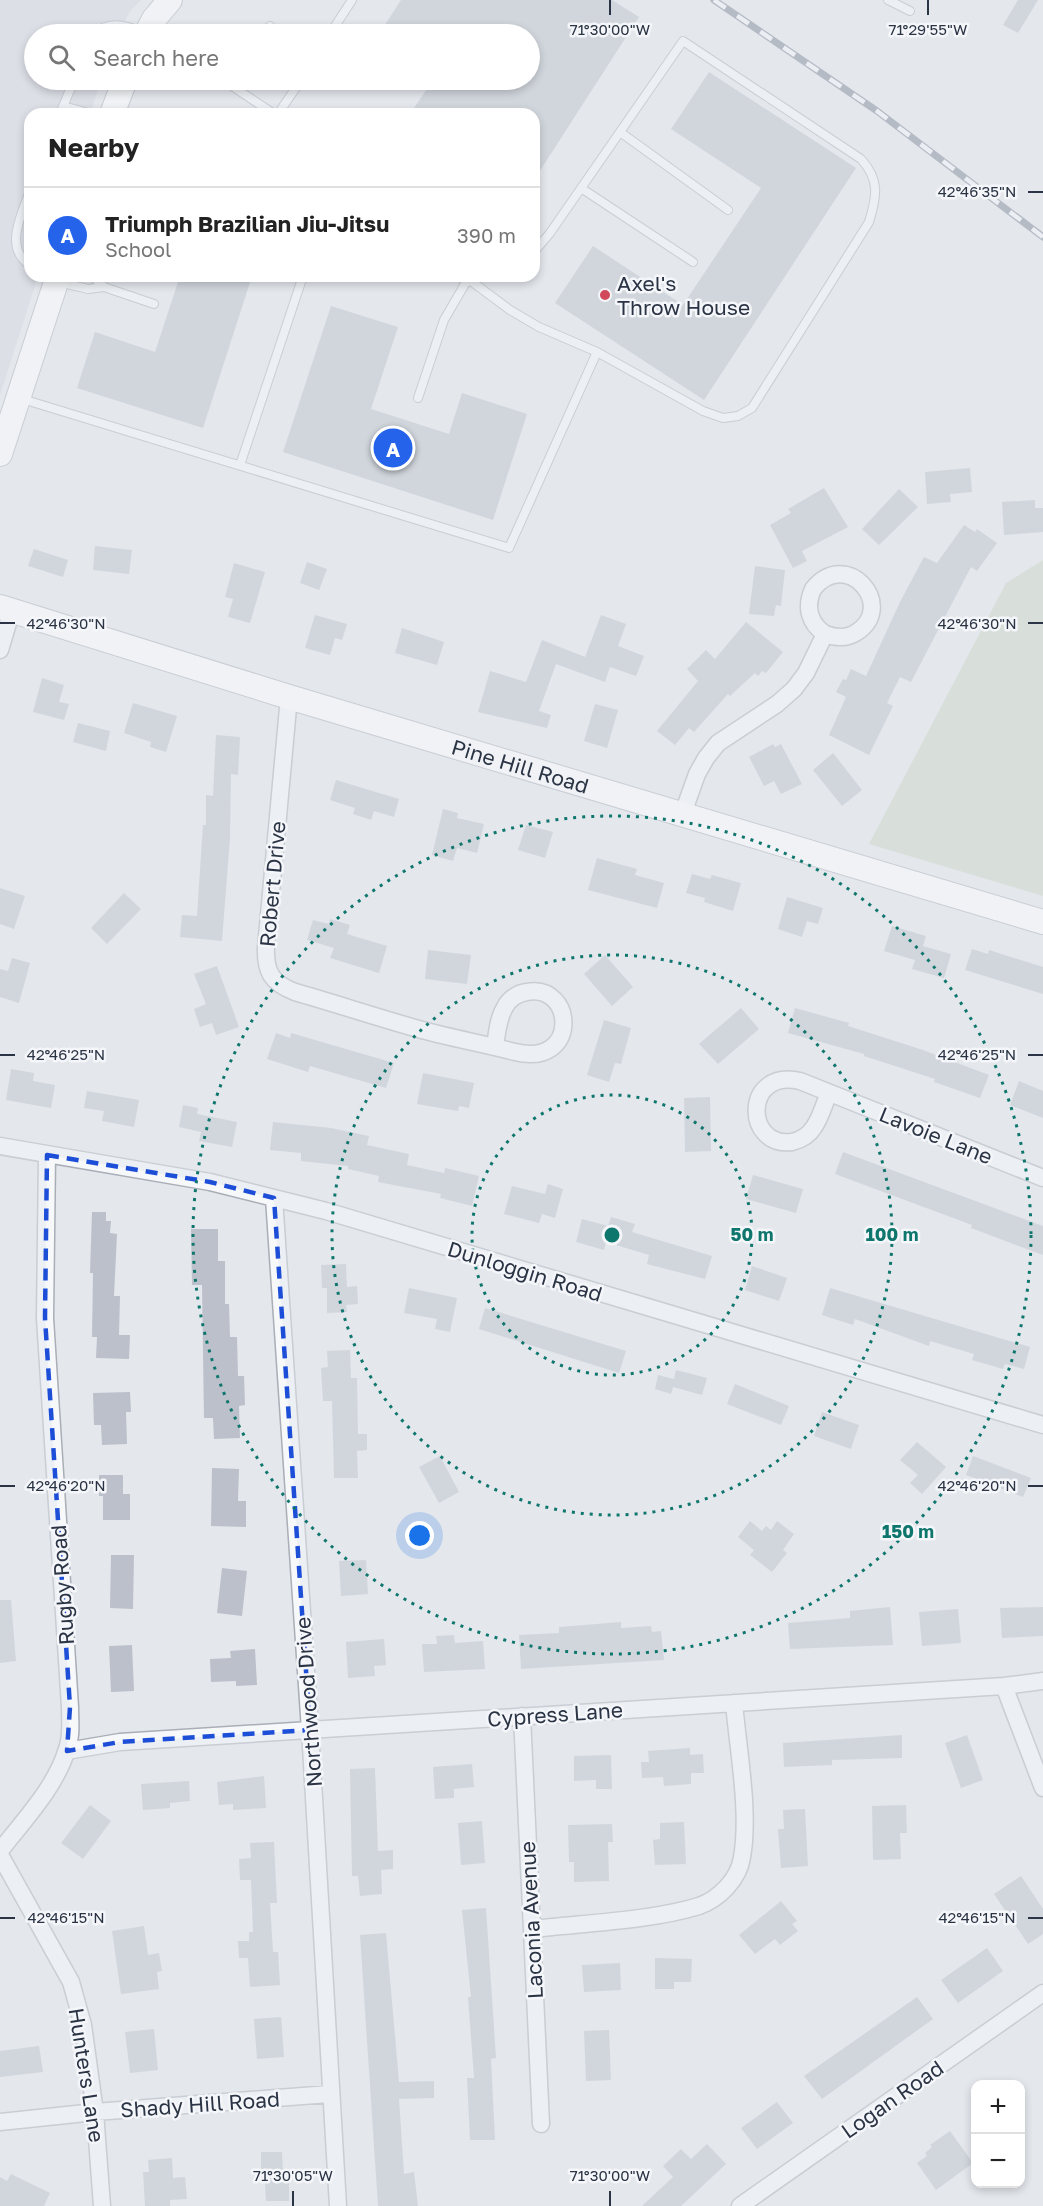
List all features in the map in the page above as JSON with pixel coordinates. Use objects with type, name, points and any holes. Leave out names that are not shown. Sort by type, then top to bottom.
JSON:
[{"type":"street","points":[[153,24],[170,0]]},
{"type":"street","points":[[114,108],[121,90]]},
{"type":"street","points":[[0,454],[53,282]]},
{"type":"street","points":[[0,650],[6,608]]},
{"type":"street","name":"Pine Hill Road","points":[[6,608],[289,697],[1043,922]]},
{"type":"street","points":[[683,813],[697,774],[706,758],[718,743],[777,704],[794,689],[806,673],[825,634]]},
{"type":"street","name":"Robert Drive","points":[[289,697],[266,947],[265,963],[270,976],[279,986],[295,992],[423,1030],[527,1054],[548,1051],[562,1036],[564,1025],[559,1005],[542,992],[532,991],[512,998],[501,1016],[495,1046]]},
{"type":"street","name":"Lavoie Lane","points":[[828,1093],[815,1126],[801,1139],[781,1142],[771,1138],[758,1122],[757,1103],[761,1093],[778,1080],[800,1081],[1043,1178]]},
{"type":"street","name":"Dunloggin Road","points":[[0,1146],[210,1182],[274,1198],[1043,1425]]},
{"type":"street","name":"Rugby Road","points":[[0,1853],[42,1795],[67,1751],[70,1707],[45,1318],[47,1155]]},
{"type":"street","name":"Northwood Drive","points":[[274,1198],[310,1730],[329,2094],[338,2206]]},
{"type":"street","name":"Cypress Lane","points":[[67,1751],[120,1742],[1004,1686],[1043,1681]]},
{"type":"street","points":[[1004,1686],[1043,1788]]},
{"type":"street","points":[[532,1929],[700,1906],[722,1892],[734,1879],[742,1860],[745,1831],[734,1703]]},
{"type":"street","name":"Laconia Avenue","points":[[522,1716],[541,2124]]},
{"type":"street","name":"Hunters Lane","points":[[0,1853],[70,1982],[83,2025],[95,2112],[102,2206]]},
{"type":"street","name":"Logan Road","points":[[740,2206],[1043,1993]]},
{"type":"street","name":"Shady Hill Road","points":[[0,2122],[95,2112],[329,2094]]},
{"type":"lane","points":[[336,24],[352,0]]},
{"type":"lane","points":[[888,0],[910,11]]},
{"type":"lane","points":[[475,282],[510,310],[539,327],[597,352],[703,411],[723,418],[738,416],[752,408],[868,222],[876,189],[873,172],[861,159],[683,41],[540,244]]},
{"type":"lane","points":[[63,108],[70,90]]},
{"type":"lane","points":[[238,90],[267,108]]},
{"type":"lane","points":[[280,108],[294,90]]},
{"type":"lane","points":[[620,132],[728,210]]},
{"type":"lane","points":[[581,188],[693,262]]},
{"type":"lane","points":[[24,209],[14,238],[24,261]]},
{"type":"lane","points":[[66,282],[88,289],[104,287]]},
{"type":"lane","points":[[99,282],[104,287],[154,304]]},
{"type":"lane","points":[[240,465],[301,282]]},
{"type":"lane","points":[[418,398],[444,320],[466,282]]},
{"type":"lane","points":[[19,398],[509,548],[597,352]]},
{"type":"highlighted area","points":[[47,1155],[210,1182],[274,1198],[310,1730],[120,1742],[67,1751],[70,1707],[45,1318]]},
{"type":"shaded area","points":[[0,0],[141,0],[131,10],[123,24],[24,24],[24,90],[98,90],[92,108],[24,108],[24,282],[36,282],[0,395]]},
{"type":"green space","points":[[1043,560],[1043,896],[869,844],[1006,583]]},
{"type":"building","points":[[401,0],[612,0],[639,17],[540,171],[540,108],[414,108],[426,90],[540,90],[540,24],[385,24]]},
{"type":"building","points":[[1018,0],[1038,0],[1018,33],[1003,25]]},
{"type":"building","points":[[709,72],[856,168],[704,400],[555,303],[593,246],[683,305],[761,188],[671,129]]},
{"type":"building","points":[[178,282],[250,282],[203,428],[77,388],[95,332],[155,352]]},
{"type":"building","points":[[331,306],[398,327],[371,409],[449,434],[462,393],[527,414],[493,520],[283,452]]},
{"type":"building","points":[[970,468],[972,492],[950,494],[951,502],[927,504],[925,472]]},
{"type":"building","points":[[824,488],[848,527],[802,551],[807,561],[793,568],[770,525],[791,513],[788,509]]},
{"type":"building","points":[[899,489],[918,507],[879,545],[862,529]]},
{"type":"building","points":[[1035,500],[1035,508],[1043,508],[1043,532],[1004,535],[1002,502]]},
{"type":"building","points":[[964,525],[975,532],[977,529],[997,543],[977,571],[971,567],[911,682],[900,677],[887,703],[893,706],[869,755],[829,735],[846,697],[836,692],[843,679],[846,680],[851,669],[866,676],[900,602],[924,557],[937,563]]},
{"type":"building","points":[[95,546],[132,550],[129,574],[93,570]]},
{"type":"building","points":[[34,549],[68,560],[63,577],[28,566]]},
{"type":"building","points":[[307,562],[327,569],[319,590],[300,583]]},
{"type":"building","points":[[234,563],[265,572],[250,623],[228,617],[233,599],[225,597]]},
{"type":"building","points":[[755,566],[785,570],[781,606],[776,605],[774,616],[749,614]]},
{"type":"building","points":[[315,615],[347,624],[342,640],[335,638],[330,655],[305,648]]},
{"type":"building","points":[[601,615],[626,624],[618,646],[644,656],[636,676],[610,667],[605,682],[556,664],[539,711],[551,715],[547,728],[478,712],[490,671],[526,682],[542,640],[585,657]]},
{"type":"building","points":[[746,622],[783,652],[766,673],[762,671],[758,676],[755,673],[730,696],[728,694],[694,732],[689,728],[675,745],[657,731],[698,681],[687,669],[706,650],[715,659]]},
{"type":"building","points":[[402,628],[444,642],[437,665],[395,653]]},
{"type":"building","points":[[42,678],[64,685],[59,702],[69,704],[64,720],[33,712]]},
{"type":"building","points":[[133,703],[177,716],[166,752],[150,747],[151,742],[124,733]]},
{"type":"building","points":[[595,704],[618,710],[607,748],[584,741]]},
{"type":"building","points":[[78,723],[110,731],[106,751],[73,742]]},
{"type":"building","points":[[216,735],[240,737],[238,775],[231,774],[230,838],[222,941],[180,937],[182,915],[197,916],[203,825],[206,825],[206,795],[213,796]]},
{"type":"building","points":[[773,744],[775,747],[781,744],[802,784],[781,794],[774,781],[764,786],[749,757]]},
{"type":"building","points":[[833,753],[862,790],[842,806],[813,770]]},
{"type":"building","points":[[336,780],[399,799],[394,817],[374,811],[371,820],[353,814],[355,808],[330,800]]},
{"type":"building","points":[[443,809],[458,813],[457,818],[484,824],[477,853],[457,848],[453,861],[432,855]]},
{"type":"building","points":[[526,825],[553,832],[545,858],[518,850]]},
{"type":"building","points":[[597,858],[637,869],[635,875],[664,883],[657,908],[588,890]]},
{"type":"building","points":[[692,874],[710,879],[712,875],[741,883],[733,911],[704,902],[705,898],[686,893]]},
{"type":"building","points":[[0,888],[25,896],[14,929],[0,924]]},
{"type":"building","points":[[124,893],[141,909],[107,944],[91,928]]},
{"type":"building","points":[[787,897],[823,908],[818,924],[807,921],[802,937],[778,929]]},
{"type":"building","points":[[330,919],[350,925],[347,934],[387,946],[379,973],[330,958],[334,948],[307,940],[313,920],[329,924]]},
{"type":"building","points":[[892,926],[926,936],[923,946],[951,954],[944,978],[912,969],[915,960],[884,951]]},
{"type":"building","points":[[972,949],[988,954],[989,950],[1043,967],[1043,994],[965,970]]},
{"type":"building","points":[[428,950],[471,955],[467,984],[425,979]]},
{"type":"building","points":[[605,955],[633,987],[612,1006],[584,974]]},
{"type":"building","points":[[12,958],[30,963],[19,1003],[0,997],[0,969],[8,971]]},
{"type":"building","points":[[217,966],[239,1027],[216,1035],[212,1023],[200,1027],[194,1009],[206,1004],[194,974]]},
{"type":"building","points":[[741,1008],[759,1029],[718,1064],[699,1044]]},
{"type":"building","points":[[795,1008],[849,1023],[848,1026],[923,1050],[989,1075],[980,1098],[934,1082],[935,1079],[864,1056],[864,1054],[788,1033]]},
{"type":"building","points":[[604,1020],[631,1028],[621,1064],[615,1063],[609,1082],[587,1075]]},
{"type":"building","points":[[276,1033],[290,1038],[291,1033],[394,1063],[386,1088],[310,1066],[308,1072],[267,1059]]},
{"type":"building","points":[[11,1069],[34,1073],[33,1081],[55,1085],[51,1108],[6,1100]]},
{"type":"building","points":[[423,1073],[474,1083],[469,1108],[459,1106],[458,1111],[417,1104]]},
{"type":"building","points":[[1019,1081],[1043,1091],[1043,1118],[1010,1105]]},
{"type":"building","points":[[87,1091],[139,1100],[134,1127],[102,1121],[104,1111],[84,1108]]},
{"type":"building","points":[[710,1097],[711,1151],[685,1152],[684,1098]]},
{"type":"building","points":[[183,1105],[198,1108],[197,1114],[237,1122],[232,1147],[199,1141],[201,1132],[179,1127]]},
{"type":"building","points":[[273,1122],[331,1128],[369,1136],[367,1145],[409,1154],[407,1165],[444,1173],[445,1168],[479,1176],[472,1206],[440,1198],[441,1194],[378,1182],[379,1176],[348,1169],[348,1166],[301,1161],[301,1153],[270,1150]]},
{"type":"building","points":[[843,1152],[1043,1226],[1043,1255],[971,1228],[972,1225],[835,1174]]},
{"type":"building","points":[[753,1175],[803,1189],[796,1213],[746,1199]]},
{"type":"building","points":[[548,1184],[563,1189],[555,1218],[542,1214],[539,1223],[504,1214],[512,1186],[545,1194]]},
{"type":"building","points":[[92,1212],[106,1212],[106,1221],[111,1221],[110,1233],[117,1234],[114,1296],[120,1296],[119,1335],[130,1335],[129,1359],[96,1358],[97,1337],[92,1337],[93,1273],[90,1273]]},
{"type":"building","points":[[611,1217],[635,1224],[632,1232],[712,1256],[705,1279],[647,1264],[649,1255],[606,1242],[604,1250],[576,1242],[582,1219],[608,1226]]},
{"type":"building","points":[[191,1229],[218,1229],[218,1261],[225,1261],[225,1304],[229,1304],[230,1337],[237,1337],[238,1376],[244,1376],[245,1405],[239,1406],[240,1438],[214,1439],[213,1418],[204,1418],[202,1285],[192,1285]]},
{"type":"building","points":[[346,1264],[347,1287],[357,1286],[358,1304],[346,1305],[347,1312],[327,1313],[327,1288],[322,1288],[321,1265]]},
{"type":"building","points":[[752,1266],[787,1278],[779,1301],[745,1290]]},
{"type":"building","points":[[409,1288],[457,1298],[450,1332],[435,1329],[437,1319],[404,1313]]},
{"type":"building","points":[[830,1288],[1030,1347],[1024,1369],[1005,1364],[1003,1369],[972,1360],[974,1354],[930,1341],[929,1346],[855,1319],[853,1325],[822,1315]]},
{"type":"building","points":[[485,1308],[626,1351],[619,1373],[479,1329]]},
{"type":"building","points":[[350,1350],[351,1378],[357,1378],[358,1434],[367,1434],[367,1450],[357,1451],[358,1478],[334,1478],[332,1401],[323,1401],[321,1368],[328,1367],[327,1351]]},
{"type":"building","points":[[676,1370],[707,1378],[702,1395],[673,1387],[671,1394],[655,1389],[658,1375],[674,1379]]},
{"type":"building","points":[[735,1384],[789,1406],[781,1425],[727,1404]]},
{"type":"building","points":[[130,1392],[131,1412],[126,1412],[127,1444],[102,1445],[101,1425],[94,1425],[93,1393]]},
{"type":"building","points":[[822,1412],[859,1425],[851,1449],[814,1436]]},
{"type":"building","points":[[917,1442],[946,1467],[922,1494],[910,1483],[918,1475],[900,1460]]},
{"type":"building","points":[[440,1456],[459,1492],[439,1503],[419,1467]]},
{"type":"building","points":[[973,1456],[1031,1478],[1023,1497],[966,1475]]},
{"type":"building","points":[[212,1468],[239,1469],[238,1501],[246,1501],[246,1527],[211,1526]]},
{"type":"building","points":[[99,1475],[123,1475],[123,1494],[130,1494],[130,1520],[103,1520],[103,1496],[99,1496]]},
{"type":"building","points":[[750,1521],[762,1531],[766,1526],[771,1530],[777,1521],[794,1534],[783,1550],[787,1553],[772,1572],[750,1555],[754,1550],[738,1537]]},
{"type":"building","points":[[111,1555],[134,1555],[133,1609],[110,1608]]},
{"type":"building","points":[[366,1560],[368,1594],[341,1596],[339,1561]]},
{"type":"building","points":[[222,1568],[247,1571],[242,1616],[217,1613]]},
{"type":"building","points":[[0,1600],[11,1600],[16,1661],[0,1663]]},
{"type":"building","points":[[890,1607],[893,1645],[790,1649],[788,1623],[850,1618],[850,1611]]},
{"type":"building","points":[[1043,1607],[1043,1636],[1002,1638],[1000,1608]]},
{"type":"building","points":[[958,1609],[961,1643],[922,1646],[919,1612]]},
{"type":"building","points":[[621,1622],[621,1628],[651,1626],[652,1632],[661,1631],[664,1660],[521,1669],[519,1635],[559,1633],[559,1627]]},
{"type":"building","points":[[454,1635],[455,1643],[483,1641],[485,1669],[424,1672],[422,1644],[437,1644],[436,1636]]},
{"type":"building","points":[[384,1639],[386,1665],[374,1666],[375,1676],[348,1678],[346,1642]]},
{"type":"building","points":[[132,1645],[134,1691],[111,1692],[109,1646]]},
{"type":"building","points":[[255,1649],[257,1685],[236,1686],[236,1681],[211,1682],[210,1659],[231,1658],[230,1651]]},
{"type":"building","points":[[902,1735],[902,1758],[832,1760],[832,1765],[784,1767],[783,1743]]},
{"type":"building","points":[[967,1735],[983,1780],[961,1788],[945,1743]]},
{"type":"building","points":[[690,1748],[690,1755],[703,1754],[704,1773],[691,1773],[691,1784],[664,1786],[663,1777],[642,1778],[641,1762],[649,1762],[648,1751]]},
{"type":"building","points":[[611,1755],[612,1789],[596,1789],[596,1780],[574,1781],[574,1756]]},
{"type":"building","points":[[472,1764],[474,1787],[454,1789],[454,1798],[435,1799],[433,1767]]},
{"type":"building","points":[[375,1768],[378,1851],[393,1850],[393,1869],[381,1870],[382,1894],[360,1896],[358,1876],[352,1876],[350,1769]]},
{"type":"building","points":[[264,1776],[266,1808],[233,1810],[233,1804],[219,1805],[217,1782]]},
{"type":"building","points":[[189,1781],[190,1801],[170,1803],[170,1808],[143,1810],[141,1784]]},
{"type":"building","points":[[90,1805],[111,1821],[83,1859],[61,1843]]},
{"type":"building","points":[[906,1805],[907,1833],[900,1833],[901,1859],[873,1860],[872,1806]]},
{"type":"building","points":[[805,1809],[808,1866],[781,1868],[778,1829],[784,1829],[783,1810]]},
{"type":"building","points":[[482,1821],[485,1863],[461,1865],[458,1823]]},
{"type":"building","points":[[684,1822],[686,1864],[655,1865],[653,1840],[660,1839],[660,1823]]},
{"type":"building","points":[[612,1824],[613,1842],[608,1842],[609,1881],[574,1882],[574,1862],[569,1862],[568,1825]]},
{"type":"building","points":[[274,1842],[277,1903],[270,1903],[273,1952],[278,1952],[280,1985],[250,1987],[248,1958],[239,1958],[238,1941],[249,1941],[249,1932],[253,1932],[251,1880],[240,1880],[239,1859],[251,1858],[250,1843]]},
{"type":"building","points":[[1021,1876],[1043,1909],[1043,1934],[1028,1944],[994,1894]]},
{"type":"building","points":[[781,1901],[797,1921],[792,1924],[798,1931],[780,1945],[775,1939],[755,1954],[739,1935]]},
{"type":"building","points":[[486,1908],[496,2058],[491,2059],[495,2140],[470,2140],[467,2078],[474,2078],[468,1997],[471,1997],[462,1910]]},
{"type":"building","points":[[144,1926],[148,1955],[159,1953],[162,1971],[157,1972],[159,1989],[121,1994],[112,1931]]},
{"type":"building","points":[[386,1933],[399,2082],[434,2081],[434,2098],[399,2099],[404,2174],[414,2172],[418,2206],[378,2206],[360,1935]]},
{"type":"building","points":[[987,1948],[1003,1971],[958,2003],[941,1980]]},
{"type":"building","points":[[655,1958],[692,1959],[691,1982],[674,1982],[674,1989],[655,1989]]},
{"type":"building","points":[[620,1963],[621,1990],[584,1992],[582,1965]]},
{"type":"building","points":[[917,1997],[933,2019],[822,2099],[804,2076]]},
{"type":"building","points":[[281,2017],[284,2057],[257,2059],[254,2019]]},
{"type":"building","points":[[154,2029],[158,2070],[130,2073],[125,2032]]},
{"type":"building","points":[[609,2030],[611,2080],[586,2081],[584,2031]]},
{"type":"building","points":[[39,2046],[43,2072],[0,2077],[0,2051]]},
{"type":"building","points":[[777,2102],[793,2123],[757,2149],[741,2128]]},
{"type":"building","points":[[950,2131],[971,2160],[971,2164],[936,2190],[917,2163],[927,2156],[925,2153],[932,2147],[930,2145]]},
{"type":"building","points":[[707,2144],[726,2164],[681,2206],[642,2206],[673,2177],[663,2166],[681,2149],[691,2159]]},
{"type":"building","points":[[261,2152],[282,2152],[283,2173],[289,2172],[289,2201],[266,2201],[265,2183],[261,2183]]},
{"type":"building","points":[[172,2158],[173,2178],[185,2177],[187,2199],[170,2200],[170,2206],[145,2206],[143,2172],[149,2172],[148,2160]]},
{"type":"building","points":[[11,2174],[50,2193],[44,2206],[0,2206],[0,2177],[7,2181]]},
{"type":"railway","points":[[714,0],[877,111],[1043,237]]},
{"type":"place","name":"Axel's Throw House","points":[[605,295]]},
{"type":"place","name":"Triumph Brazilian Jiu-Jitsu","points":[[393,448]]}]
